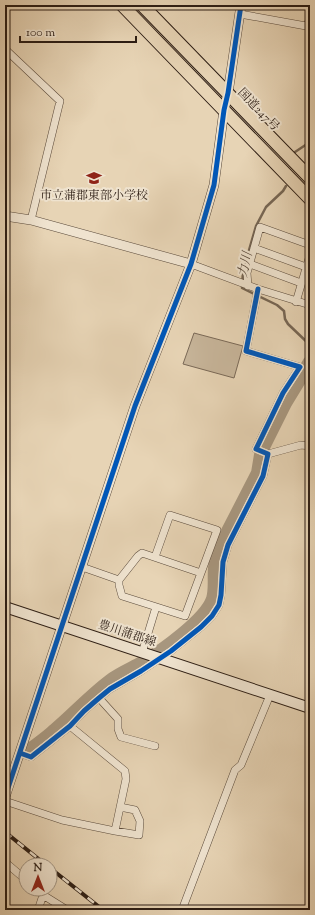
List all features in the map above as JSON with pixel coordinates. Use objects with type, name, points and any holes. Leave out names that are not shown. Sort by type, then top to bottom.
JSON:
[{"type":"highway","name":"国道247号","points":[[122,5],[310,199]]},
{"type":"highway","name":"国道247号","points":[[142,5],[310,178]]},
{"type":"main road","name":"豊川蒲郡線","points":[[5,607],[310,708]]},
{"type":"street","points":[[5,797],[8,774],[20,753],[134,406],[191,264],[214,186],[240,9],[306,26],[310,20]]},
{"type":"street","points":[[5,49],[60,101],[31,220]]},
{"type":"street","points":[[5,216],[31,220],[191,264],[244,284],[257,294],[310,305]]},
{"type":"street","points":[[244,284],[260,227],[310,245]]},
{"type":"street","points":[[254,248],[306,267]]},
{"type":"street","points":[[296,302],[305,279],[306,267],[310,255]]},
{"type":"street","points":[[250,264],[305,279]]},
{"type":"street","points":[[257,294],[246,351],[300,367],[283,394],[256,449],[265,452],[301,445],[310,446]]},
{"type":"street","points":[[20,753],[31,757],[70,726],[84,711],[110,689],[172,651],[212,616],[219,604],[224,562],[228,545],[264,476],[265,452]]},
{"type":"street","points":[[155,557],[170,515],[217,530],[201,573],[185,616],[122,596],[118,585],[119,580],[142,553],[201,573]]},
{"type":"street","points":[[82,567],[119,580]]},
{"type":"street","points":[[144,653],[156,607]]},
{"type":"street","points":[[182,910],[235,770],[242,764],[270,695]]},
{"type":"street","points":[[99,698],[118,719],[118,729],[121,737],[155,746]]},
{"type":"street","points":[[70,726],[125,771],[126,779],[114,831]]},
{"type":"street","points":[[5,802],[62,820],[139,835],[140,821],[135,810],[120,807]]},
{"type":"street","points":[[5,862],[18,873]]},
{"type":"street","points":[[38,910],[42,897]]},
{"type":"street","points":[[46,897],[67,910]]},
{"type":"shaded area","points":[[194,333],[243,346],[234,378],[183,364]]},
{"type":"waterway","name":"力川","points":[[295,152],[310,142]]},
{"type":"waterway","name":"力川","points":[[286,186],[283,191],[266,207],[256,226],[243,271],[242,288],[277,305],[284,311],[285,319],[288,324],[310,345]]},
{"type":"waterway","name":"力川","points":[[31,749],[110,681],[150,658],[182,635],[202,616],[209,607],[214,595],[215,568],[221,545],[258,473],[262,449],[285,403],[310,362]]},
{"type":"railway","points":[[5,832],[36,857]]},
{"type":"railway","points":[[58,874],[103,910]]},
{"type":"cycle path","points":[[5,797],[135,406],[191,264],[214,185],[224,110],[228,93],[241,5]]},
{"type":"cycle path","points":[[20,753],[31,757],[70,726],[84,711],[110,689],[171,651],[201,627],[212,616],[219,605],[223,562],[228,545],[263,476],[268,454],[256,449],[283,393],[300,367],[246,351],[258,289]]},
{"type":"place","name":"市立蒲郡東部小学校","points":[[94,178]]}]
